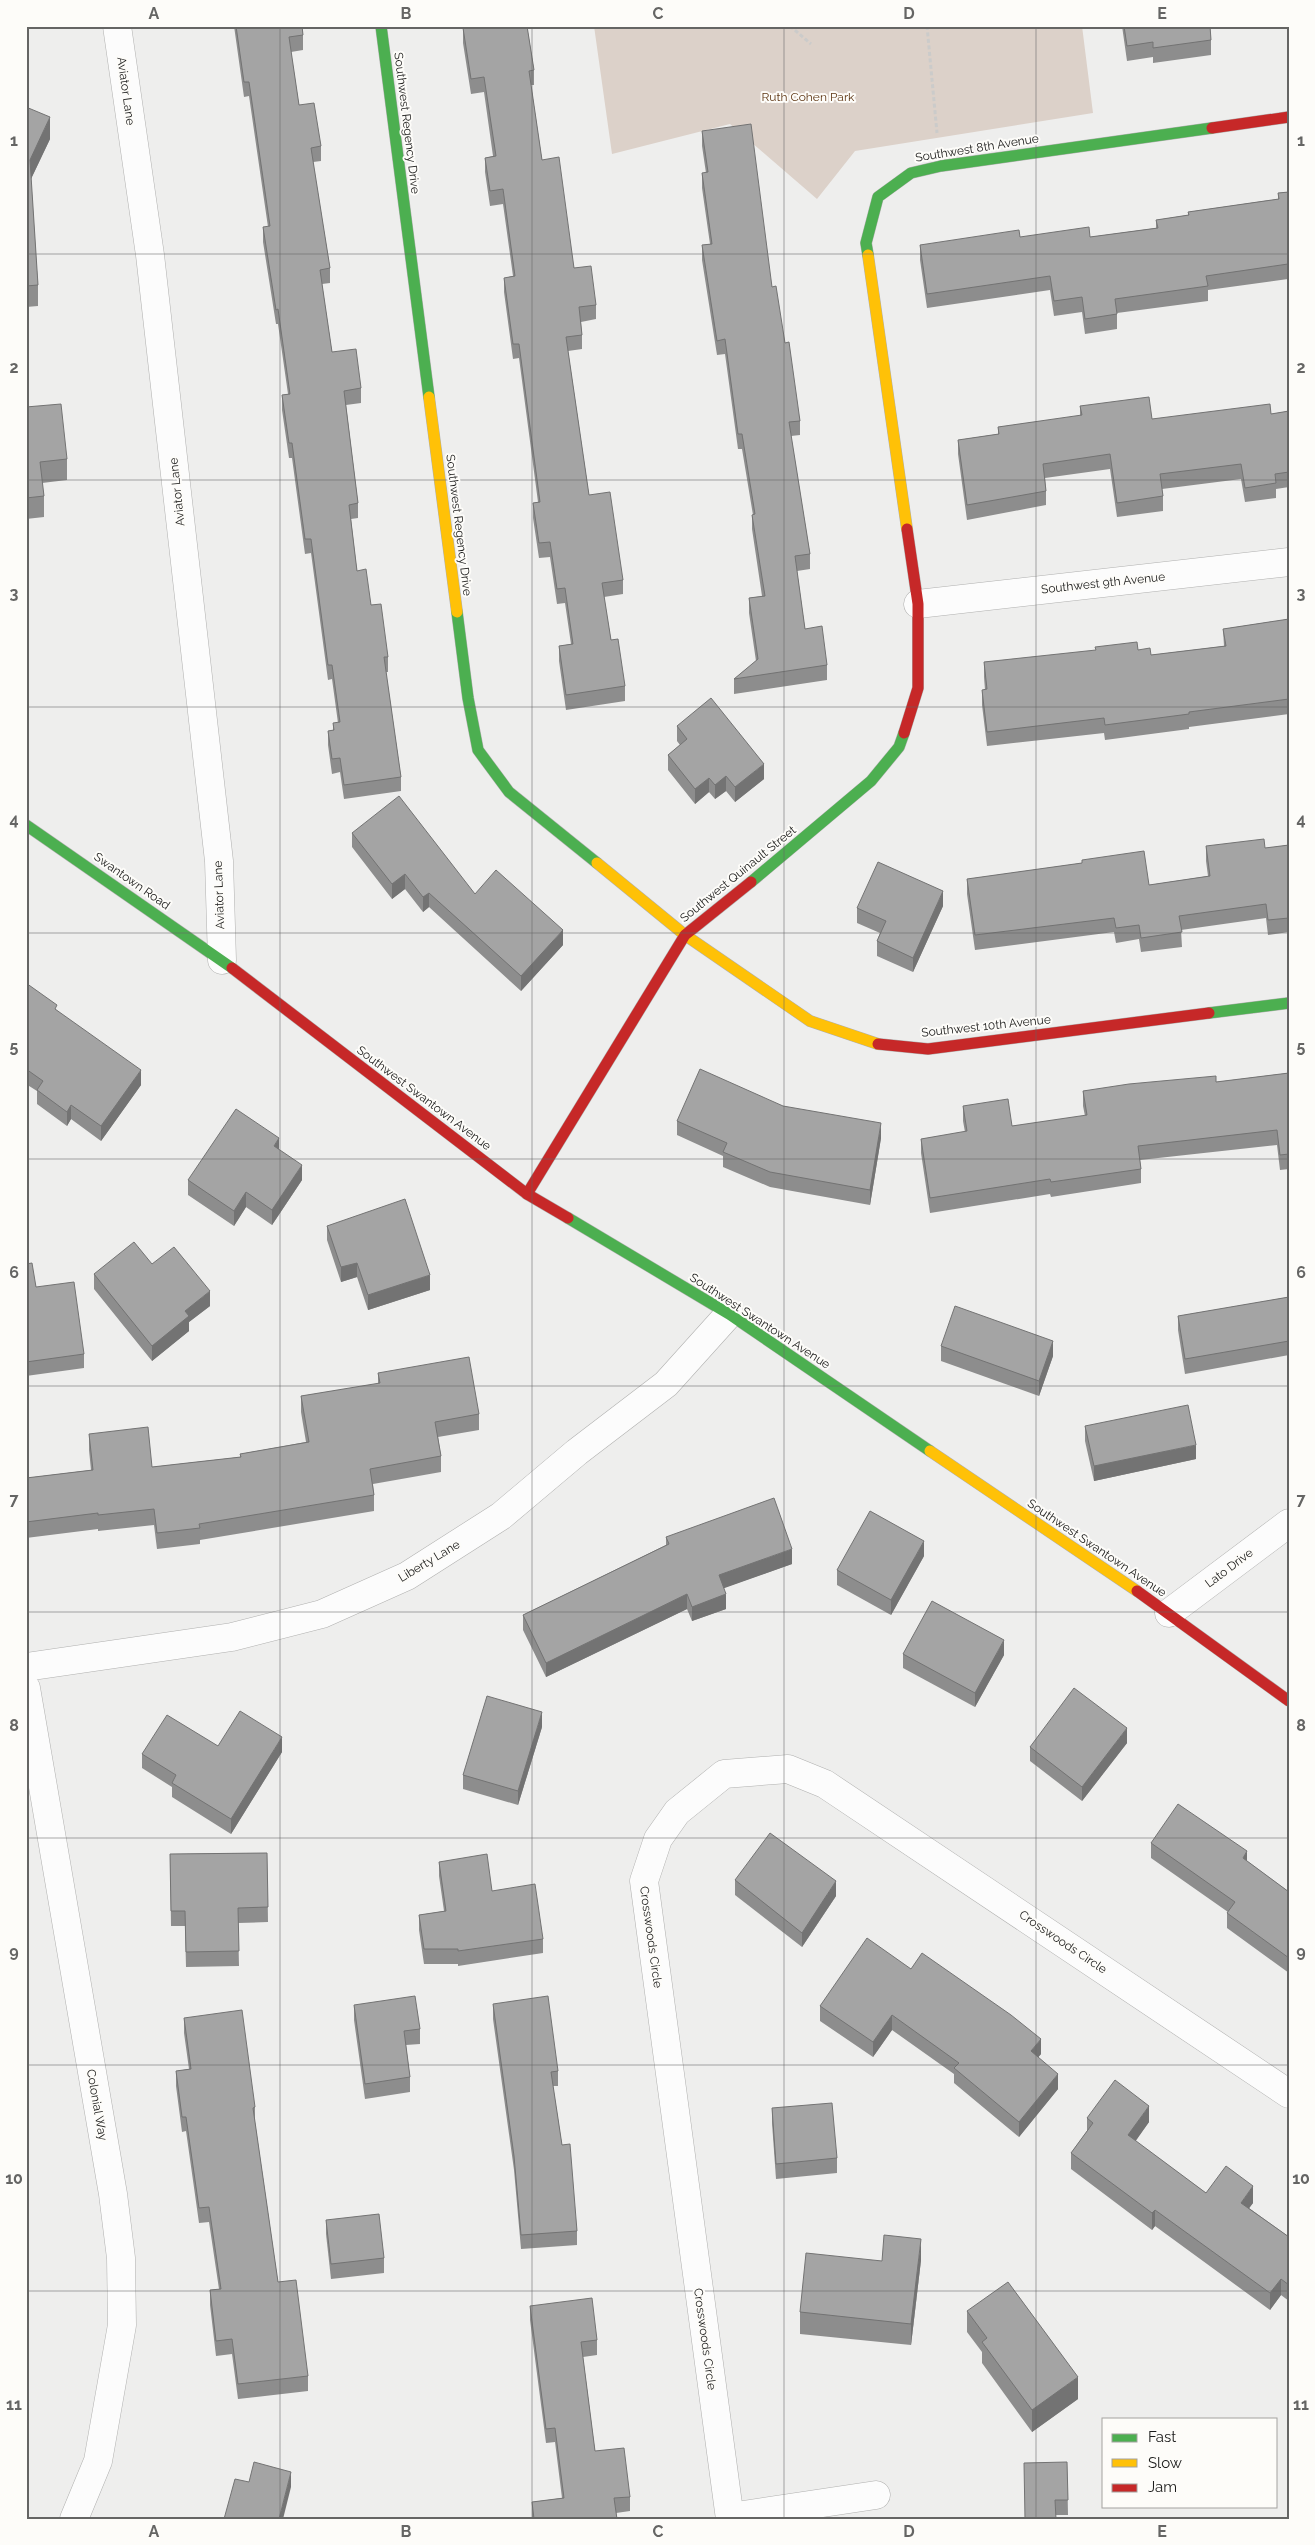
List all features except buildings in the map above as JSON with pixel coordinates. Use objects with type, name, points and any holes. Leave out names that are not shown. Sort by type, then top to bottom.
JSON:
[{"type":"street","name":"Aviator Lane","points":[[117,26],[150,255],[219,861],[222,960]]},
{"type":"street","name":"Southwest Regency Drive","points":[[380,26],[467,688],[478,750],[509,792],[684,935]]},
{"type":"street","name":"Southwest 8th Avenue","points":[[918,604],[866,243],[878,198],[912,173],[941,166],[1289,117]]},
{"type":"street","name":"Southwest 9th Avenue","points":[[918,604],[1289,562]]},
{"type":"street","name":"Southwest Quinault Street","points":[[527,1194],[684,935],[780,859],[871,781],[899,747],[918,688],[918,604]]},
{"type":"street","name":"Swantown Road","points":[[26,825],[222,960]]},
{"type":"street","name":"Southwest 10th Avenue","points":[[684,935],[810,1021],[878,1044],[928,1049],[1289,1003]]},
{"type":"street","name":"Southwest Swantown Avenue","points":[[222,960],[527,1194],[729,1314],[1169,1614],[1289,1701]]},
{"type":"street","name":"Liberty Lane","points":[[26,1667],[232,1637],[322,1614],[407,1576],[501,1516],[577,1452],[666,1384],[729,1314]]},
{"type":"street","name":"Lato Drive","points":[[1169,1614],[1289,1523]]},
{"type":"street","name":"Colonial Way","points":[[26,1688],[113,2194],[121,2258],[122,2325],[98,2461],[74,2519]]},
{"type":"street","name":"Crosswoods Circle","points":[[730,2518],[644,1881],[658,1839],[677,1812],[724,1774],[788,1769],[826,1784],[1289,2094]]},
{"type":"street","points":[[730,2518],[876,2495]]},
{"type":"path","points":[[790,26],[810,44]]},
{"type":"path","points":[[926,26],[941,166]]},
{"type":"green space","name":"Ruth Cohen Park","points":[[594,26],[1082,26],[1093,113],[855,151],[817,199],[730,124],[612,154]]},
{"type":"traffic: fast","points":[[381,26],[429,397]]},
{"type":"traffic: fast","points":[[868,255],[866,243],[878,197],[911,173],[941,166],[1212,128]]},
{"type":"traffic: fast","points":[[457,612],[468,698],[478,750],[509,792],[597,863]]},
{"type":"traffic: fast","points":[[751,882],[871,781],[899,747],[904,733]]},
{"type":"traffic: fast","points":[[26,825],[232,968]]},
{"type":"traffic: fast","points":[[1209,1013],[1289,1003]]},
{"type":"traffic: fast","points":[[568,1218],[729,1314],[930,1451]]},
{"type":"traffic: slow","points":[[868,255],[907,529]]},
{"type":"traffic: slow","points":[[429,397],[457,612]]},
{"type":"traffic: slow","points":[[597,863],[685,935],[810,1021],[878,1044]]},
{"type":"traffic: slow","points":[[930,1451],[1137,1591]]},
{"type":"traffic: jam","points":[[1212,128],[1289,117]]},
{"type":"traffic: jam","points":[[904,733],[918,688],[918,604],[907,529]]},
{"type":"traffic: jam","points":[[527,1194],[685,935],[751,882]]},
{"type":"traffic: jam","points":[[232,968],[527,1194],[568,1218]]},
{"type":"traffic: jam","points":[[878,1044],[928,1049],[1209,1013]]},
{"type":"traffic: jam","points":[[1137,1591],[1289,1701]]}]
